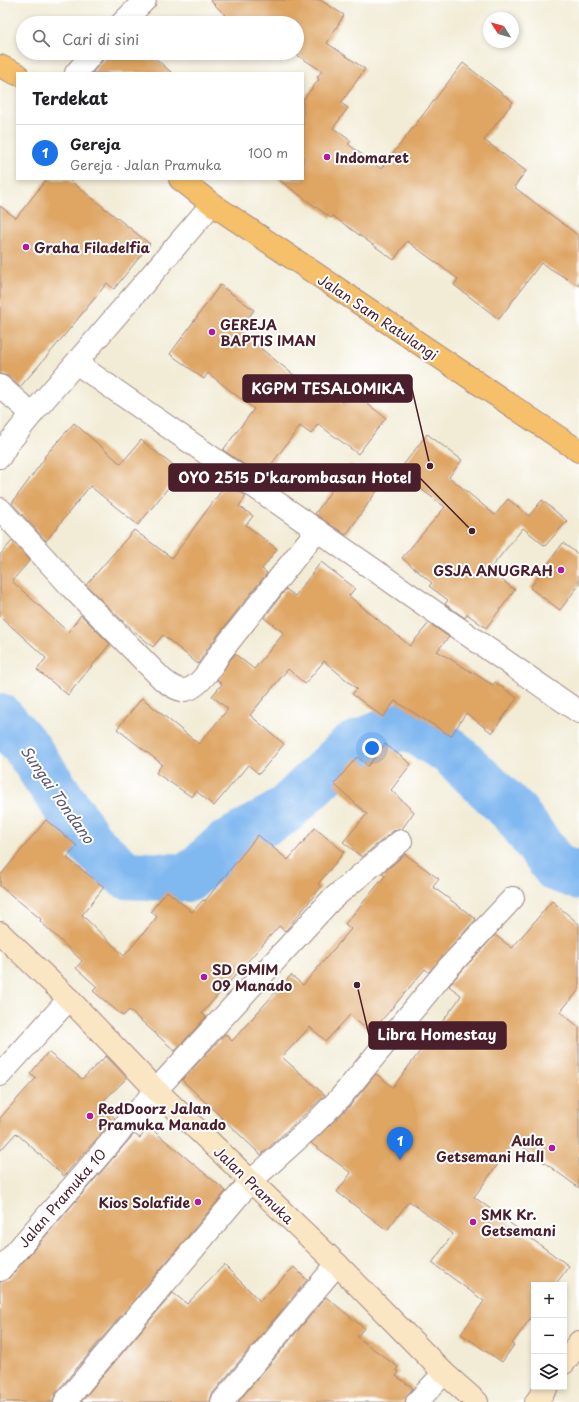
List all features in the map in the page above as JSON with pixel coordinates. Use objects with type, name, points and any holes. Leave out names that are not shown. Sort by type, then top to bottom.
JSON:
[{"type":"main road","points":[[0,66],[16,74]]},
{"type":"main road","name":"Jalan Sam Ratulangi","points":[[181,180],[212,204],[579,450]]},
{"type":"street","points":[[129,16],[145,0]]},
{"type":"street","points":[[77,72],[87,60]]},
{"type":"street","points":[[0,457],[7,445],[32,414],[212,204]]},
{"type":"street","points":[[76,363],[579,712]]},
{"type":"street","points":[[0,386],[32,414]]},
{"type":"street","points":[[0,509],[71,587],[162,680],[174,687],[184,690],[195,685],[206,675],[220,653],[317,530]]},
{"type":"street","name":"Jalan Pramuka 10","points":[[0,1270],[156,1090],[331,900],[401,841]]},
{"type":"street","points":[[66,1402],[250,1182],[312,1126],[340,1098],[448,968],[513,898]]},
{"type":"street","name":"Jalan Pramuka","points":[[0,933],[69,999],[156,1090],[337,1264],[444,1373],[476,1402]]},
{"type":"street","points":[[0,1075],[69,999]]},
{"type":"street","points":[[222,1402],[337,1264]]},
{"type":"street","points":[[567,1359],[579,1342]]},
{"type":"street","points":[[417,1402],[444,1373]]},
{"type":"street","points":[[536,1402],[544,1390]]},
{"type":"building","points":[[210,0],[320,0],[344,15],[327,43],[365,69],[341,103],[348,108],[333,128],[351,141],[348,144],[381,169],[463,63],[513,102],[484,140],[526,171],[514,187],[579,236],[579,286],[541,263],[499,319],[454,285],[458,279],[407,241],[394,260],[333,216],[331,218],[279,180],[304,180],[304,99],[319,79],[317,77],[322,71],[304,59],[304,16],[226,16]]},
{"type":"building","points":[[103,60],[157,60],[171,72],[93,72]]},
{"type":"building","points":[[46,180],[69,180],[150,244],[114,289],[107,283],[20,387],[8,376],[0,374],[0,206],[16,218]]},
{"type":"building","points":[[220,285],[254,310],[239,331],[310,388],[315,382],[342,402],[350,391],[386,418],[358,454],[318,424],[311,434],[300,426],[262,477],[223,450],[254,409],[208,373],[204,379],[170,354]]},
{"type":"building","points":[[74,423],[121,464],[141,440],[181,472],[138,525],[90,486],[46,541],[12,503],[45,458],[44,457]]},
{"type":"building","points":[[427,434],[462,460],[449,477],[495,515],[508,499],[529,516],[542,500],[567,521],[545,546],[523,528],[489,570],[515,590],[486,628],[467,614],[465,618],[445,604],[448,600],[429,586],[432,583],[402,558],[445,507],[398,472]]},
{"type":"building","points":[[350,464],[381,485],[346,535],[315,514]]},
{"type":"building","points":[[227,483],[246,496],[239,506],[253,516],[246,525],[277,549],[262,569],[267,573],[210,645],[198,664],[163,635],[153,647],[126,624],[86,585],[134,530],[172,558]]},
{"type":"building","points":[[12,541],[30,560],[12,581],[68,632],[81,615],[110,644],[68,695],[37,670],[46,658],[0,616],[0,555]]},
{"type":"building","name":"GSJA ANUGRAH","points":[[563,543],[579,555],[579,585],[560,610],[530,588]]},
{"type":"building","points":[[321,562],[355,588],[349,596],[410,646],[429,623],[449,637],[437,651],[493,685],[495,682],[517,698],[492,733],[466,713],[451,736],[395,701],[383,717],[352,694],[357,689],[324,661],[305,684],[288,669],[250,715],[284,744],[259,774],[248,765],[214,806],[196,791],[192,797],[156,773],[162,764],[117,729],[142,698],[199,744],[228,709],[212,696],[222,684],[217,680],[230,660],[235,654],[254,669],[284,633],[264,618],[286,589],[295,596]]},
{"type":"building","points":[[385,744],[411,764],[391,790],[414,812],[402,829],[393,831],[362,857],[343,842],[367,814],[334,784],[357,757],[368,766]]},
{"type":"building","points":[[46,820],[77,846],[67,858],[104,887],[82,915],[124,956],[157,917],[151,911],[167,891],[192,912],[203,900],[205,901],[258,835],[288,860],[315,828],[344,852],[318,884],[321,887],[288,928],[285,931],[279,926],[202,1013],[206,1017],[175,1051],[129,1010],[123,1016],[93,991],[97,987],[76,968],[82,961],[40,921],[41,919],[0,886],[0,876]]},
{"type":"building","points":[[405,854],[439,879],[433,887],[476,919],[429,972],[425,969],[371,1033],[350,1015],[326,1041],[310,1027],[282,1057],[325,1095],[261,1155],[182,1080],[225,1034],[232,1041],[291,975],[303,985],[351,929],[345,924],[385,876],[382,874]]},
{"type":"building","points":[[552,901],[579,924],[579,990],[560,1012],[579,1027],[579,1188],[515,1141],[474,1197],[569,1266],[557,1282],[531,1282],[531,1317],[512,1344],[514,1345],[502,1362],[461,1334],[484,1301],[432,1263],[453,1234],[409,1201],[387,1230],[337,1192],[351,1173],[311,1143],[349,1107],[376,1074],[393,1087],[461,995],[449,986],[495,935],[512,948]]},
{"type":"building","points":[[48,1052],[82,1079],[106,1056],[127,1078],[99,1105],[115,1118],[64,1176],[16,1133],[0,1151],[0,1118],[36,1078],[30,1074]]},
{"type":"building","points":[[149,1127],[226,1191],[55,1394],[53,1402],[0,1402],[0,1282],[9,1278],[134,1134],[140,1138]]},
{"type":"building","points":[[224,1265],[260,1301],[294,1267],[307,1280],[212,1394],[210,1402],[81,1402],[173,1293],[187,1304]]},
{"type":"building","points":[[326,1297],[364,1328],[357,1337],[398,1367],[396,1370],[399,1372],[396,1376],[413,1388],[408,1394],[405,1402],[238,1402]]},
{"type":"waterway","name":"Sungai Tondano","points":[[0,717],[26,747],[92,845],[126,875],[188,878],[225,845],[283,812],[351,747],[406,724],[451,752],[515,813],[556,868],[579,876]]},
{"type":"place","name":"Indomaret","points":[[327,157]]},
{"type":"place","name":"Graha Filadelfia","points":[[26,247]]},
{"type":"place","name":"GEREJA BAPTIS IMAN","points":[[212,332]]},
{"type":"place","name":"KGPM TESALOMIKA","points":[[430,466]]},
{"type":"place","name":"OYO 2515 D'karombasan Hotel","points":[[472,531]]},
{"type":"place","name":"GSJA ANUGRAH","points":[[561,570]]},
{"type":"place","name":"SD GMIM 09 Manado","points":[[204,977]]},
{"type":"place","name":"Libra Homestay","points":[[357,985]]},
{"type":"place","name":"RedDoorz Jalan Pramuka Manado","points":[[90,1116]]},
{"type":"place","name":"Aula Getsemani Hall","points":[[552,1148]]},
{"type":"place","name":"Gereja","points":[[400,1160]]},
{"type":"place","name":"Kios Solafide","points":[[198,1202]]},
{"type":"place","name":"SMK Kr. Getsemani","points":[[473,1222]]}]
